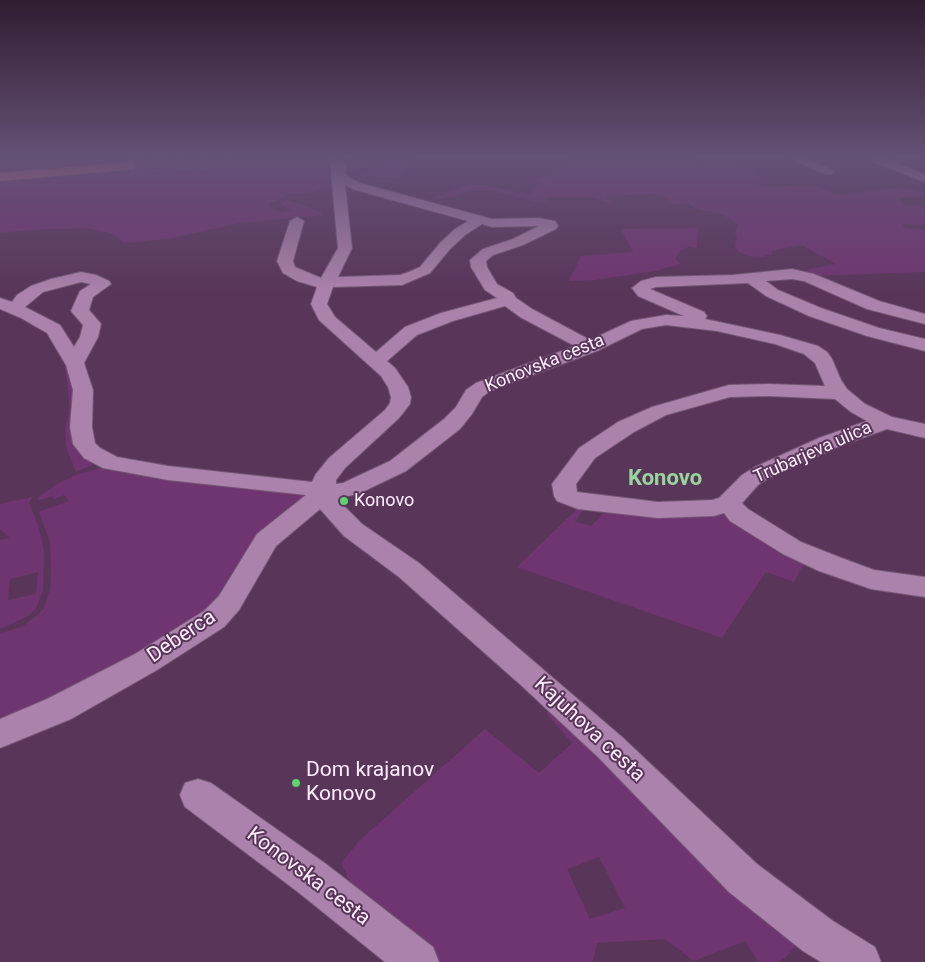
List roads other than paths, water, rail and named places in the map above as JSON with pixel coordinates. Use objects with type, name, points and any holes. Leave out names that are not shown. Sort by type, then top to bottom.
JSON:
[{"type":"street","points":[[324,493],[324,479],[337,463],[392,414],[400,404],[401,397],[398,387],[388,372],[328,320],[319,304],[346,248],[342,204]]},
{"type":"street","points":[[421,204],[492,223],[546,222],[551,226],[518,242],[488,252],[478,260],[479,267],[490,287],[526,313],[590,347]]},
{"type":"street","points":[[297,221],[285,261],[288,270],[303,278],[327,284],[402,280],[425,270],[455,236],[478,220]]},
{"type":"street","points":[[717,326],[706,319],[644,292],[640,288],[656,282],[752,279],[781,274],[800,275],[873,305],[925,319]]},
{"type":"street","points":[[7,306],[52,283],[81,277],[90,278],[103,284],[86,294],[82,303],[80,311],[92,324],[89,337],[75,363]]},
{"type":"street","points":[[752,279],[772,293],[802,307],[873,332],[925,345]]},
{"type":"street","points":[[376,361],[411,331],[446,317],[508,300]]},
{"type":"street","name":"Konovska cesta","points":[[7,306],[54,329],[75,363],[83,390],[81,427],[84,444],[92,453],[111,463],[168,473],[304,487],[324,493],[349,490],[398,466],[452,424],[465,410],[473,394],[483,387],[590,347],[638,325],[654,321],[679,320],[717,326],[780,340],[810,350],[820,356],[825,363],[840,393],[858,408],[884,422],[925,431]]},
{"type":"street","points":[[840,393],[769,390],[729,391],[659,412],[626,427],[587,453],[564,484],[566,496],[578,501],[658,510],[714,508],[728,503],[739,515],[763,531],[792,548],[829,564],[871,579],[925,587]]},
{"type":"street","name":"Trubarjeva ulica","points":[[728,503],[750,480],[763,472],[828,443],[884,422]]},
{"type":"street","name":"Deberca","points":[[0,734],[68,704],[146,662],[214,620],[229,603],[266,540],[324,493]]},
{"type":"street","name":"Kajuhova cesta","points":[[324,493],[334,511],[353,530],[409,570],[534,678],[610,747],[743,878],[818,936],[860,962]]},
{"type":"street","name":"Konovska cesta","points":[[198,795],[312,878],[418,962]]},
{"type":"place","name":"Konovo","points":[[344,501]]},
{"type":"place","name":"Dom krajanov Konovo","points":[[296,783]]},
{"type":"district","name":"Konovo","points":[[665,479]]}]
